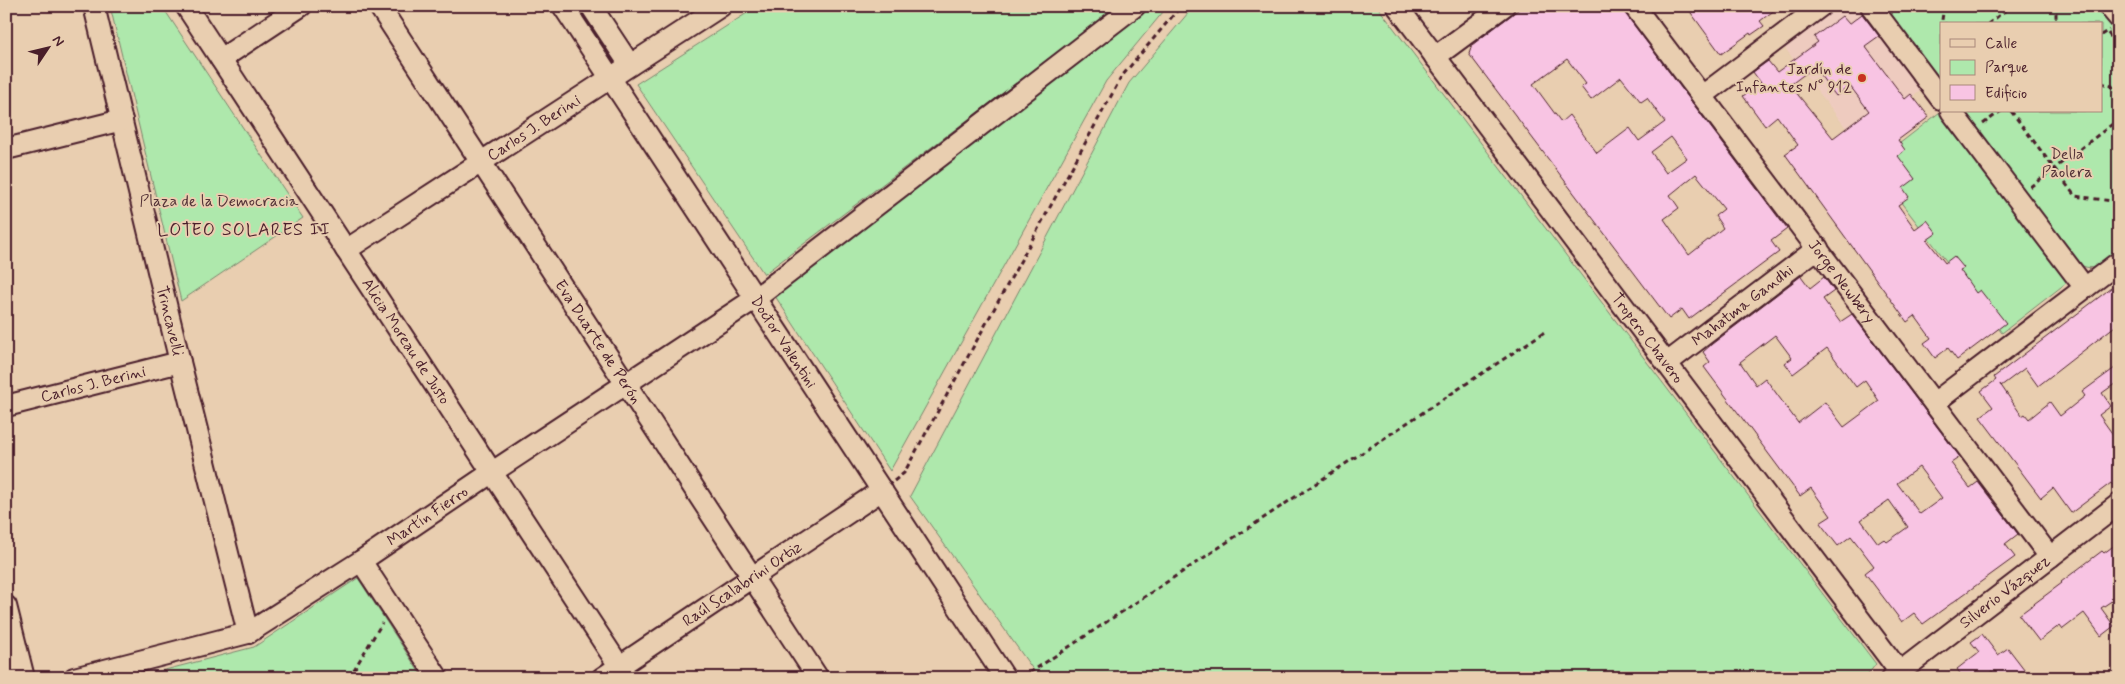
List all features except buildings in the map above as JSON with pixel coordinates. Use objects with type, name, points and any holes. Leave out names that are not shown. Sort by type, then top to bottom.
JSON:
[{"type":"street","name":"Trincavelli","points":[[94,6],[248,633]]},
{"type":"street","name":"Alicia Moreau de Justo","points":[[186,6],[623,672]]},
{"type":"street","points":[[221,59],[301,6]]},
{"type":"street","name":"Eva Duarte de Perón","points":[[378,6],[818,678]]},
{"type":"street","name":"Doctor Valentini","points":[[563,6],[1005,678]]},
{"type":"street","points":[[591,6],[630,65]]},
{"type":"street","name":"Carlos J. Berini","points":[[346,250],[721,6]]},
{"type":"street","name":"Martín Fierro","points":[[74,678],[248,633],[361,561],[756,298],[1135,6]]},
{"type":"street","name":"Tropero Chavero","points":[[1397,6],[1668,363],[1895,674]]},
{"type":"street","points":[[1435,57],[1504,6]]},
{"type":"street","name":"Jorge Newbery","points":[[1634,6],[2050,557]]},
{"type":"street","points":[[1702,96],[1821,6]]},
{"type":"street","points":[[1871,6],[1940,98]]},
{"type":"street","points":[[2109,6],[2119,18]]},
{"type":"street","points":[[1952,112],[2024,191],[2085,288]]},
{"type":"street","points":[[6,149],[122,120]]},
{"type":"street","name":"Mahatma Gandhi","points":[[1668,363],[1818,248]]},
{"type":"street","points":[[1934,403],[2119,262]]},
{"type":"street","name":"Carlos J. Berini","points":[[6,406],[180,362]]},
{"type":"street","name":"Raúl Scalabrini Ortiz","points":[[602,678],[623,672],[753,577],[882,490]]},
{"type":"street","name":"Silverio Vázquez","points":[[1895,674],[2119,504]]},
{"type":"street","points":[[361,561],[438,678]]},
{"type":"street","points":[[6,606],[24,678]]},
{"type":"path","points":[[882,490],[904,473],[1122,76],[1181,6]]},
{"type":"path","points":[[1944,6],[1942,20],[1944,22]]},
{"type":"path","points":[[1991,22],[2011,6]]},
{"type":"path","points":[[2050,6],[2056,13],[2056,22]]},
{"type":"path","points":[[2102,25],[2119,48]]},
{"type":"path","points":[[2102,84],[2112,86],[2119,96]]},
{"type":"path","points":[[2012,112],[2075,196],[2119,202]]},
{"type":"path","points":[[1979,118],[1984,124]]},
{"type":"path","points":[[2024,191],[2119,119]]},
{"type":"path","points":[[2024,191],[2037,194]]},
{"type":"path","points":[[1022,678],[1546,331]]},
{"type":"path","points":[[349,678],[392,607]]},
{"type":"shaded area","name":"Jardín de Infantes N° 912","points":[[1839,6],[1861,6],[1924,88],[1856,141],[1785,48]]},
{"type":"green space","name":"Plaza de la Democracia","points":[[110,6],[162,6],[303,218],[181,301]]},
{"type":"green space","points":[[758,6],[1118,6],[764,274],[636,84]]},
{"type":"green space","points":[[1149,6],[1168,6],[1106,81],[890,471],[775,296]]},
{"type":"green space","points":[[1194,6],[1377,6],[1876,664],[1865,678],[1039,678],[910,496],[1129,83]]},
{"type":"green space","name":"Della Paolera","points":[[1883,6],[2098,6],[2119,33],[2119,252],[2104,263],[2094,267],[2089,268],[2078,263],[1963,112],[2102,112],[2102,22],[1940,22],[1940,83]]},
{"type":"green space","points":[[1940,112],[2070,280],[2002,333],[1872,165]]},
{"type":"green space","points":[[358,578],[423,678],[134,678],[254,647]]},
{"type":"place","name":"Jardín de Infantes N° 912","points":[[1862,78]]},
{"type":"district","name":"LOTEO SOLARES II","points":[[244,230]]}]
